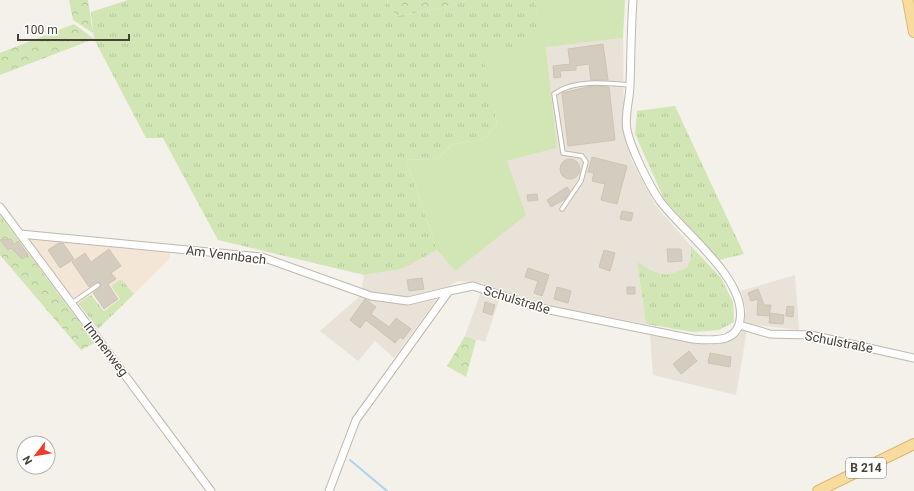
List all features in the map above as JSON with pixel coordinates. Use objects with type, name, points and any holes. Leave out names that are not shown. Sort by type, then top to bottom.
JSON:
[{"type":"main road","points":[[908,0],[914,32]]},
{"type":"main road","name":"B 214","points":[[818,491],[914,444]]},
{"type":"street","points":[[633,0],[627,129],[636,156],[660,201],[714,261],[731,283],[739,298],[742,311],[739,325]]},
{"type":"street","name":"Immenweg","points":[[0,207],[211,491]]},
{"type":"street","name":"Am Vennbach","points":[[20,234],[262,257],[371,296],[408,301],[449,291]]},
{"type":"street","name":"Schulstraße","points":[[449,291],[473,286],[540,308],[693,339],[716,340],[726,338],[735,333],[739,325],[770,334],[811,335],[914,358]]},
{"type":"street","points":[[329,491],[356,420],[449,291]]},
{"type":"lane","points":[[562,209],[581,181],[586,162],[582,156],[562,152],[554,94],[566,88],[599,82],[630,85]]},
{"type":"lane","points":[[72,303],[98,285]]},
{"type":"shaded area","points":[[623,38],[624,127],[631,159],[656,206],[691,246],[691,259],[687,267],[672,275],[657,273],[637,262],[646,324],[543,305],[502,291],[485,342],[465,336],[484,283],[458,281],[445,288],[394,358],[375,341],[358,361],[320,331],[360,296],[364,275],[402,269],[437,250],[455,271],[507,161],[557,148],[546,46]]},
{"type":"shaded area","points":[[26,238],[170,252],[170,258],[134,294],[121,279],[111,286],[108,284],[78,303]]},
{"type":"shaded area","points":[[795,275],[799,330],[748,324],[736,395],[653,375],[650,335],[711,345],[726,341],[741,333],[746,310],[741,291]]},
{"type":"green space","points":[[69,0],[88,0],[93,33],[73,20]]},
{"type":"green space","points":[[128,0],[387,0],[396,16],[448,7],[466,0],[535,0],[541,42],[484,55],[497,124],[484,139],[453,144],[436,160],[406,159],[437,250],[402,269],[364,275],[218,240],[163,138],[146,138],[94,39],[91,12]]},
{"type":"green space","points":[[387,0],[466,0],[448,7],[396,16]]},
{"type":"green space","points":[[535,0],[625,0],[623,38],[546,47],[557,148],[507,161],[526,215],[455,271],[437,250],[406,159],[436,160],[453,144],[484,139],[497,124],[483,54],[540,42]]},
{"type":"green space","points":[[74,24],[94,39],[0,75],[0,53]]},
{"type":"green space","points":[[675,106],[744,254],[719,260],[664,199],[635,134],[637,111]]},
{"type":"green space","points":[[0,215],[95,343],[81,350],[0,255]]},
{"type":"green space","points":[[691,246],[721,278],[733,302],[734,322],[719,330],[693,332],[646,324],[637,262],[661,274],[679,271],[687,267],[691,259]]},
{"type":"green space","points":[[121,279],[134,294],[98,329],[78,303],[91,295],[104,311],[120,299],[111,286]]},
{"type":"green space","points":[[465,336],[476,340],[466,377],[447,366]]},
{"type":"building","points":[[603,44],[608,80],[591,80],[589,64],[576,66],[576,70],[560,71],[561,77],[554,78],[553,66],[570,64],[568,49]]},
{"type":"building","points":[[592,86],[609,87],[615,140],[568,146],[562,93]]},
{"type":"building","points":[[592,157],[627,166],[617,204],[601,200],[605,184],[592,181],[594,173],[588,172]]},
{"type":"building","points":[[570,159],[577,162],[580,169],[577,176],[570,179],[563,176],[560,169],[563,162]]},
{"type":"building","points":[[567,187],[570,191],[565,199],[551,207],[547,200]]},
{"type":"building","points":[[537,194],[538,200],[528,201],[527,195]]},
{"type":"building","points":[[622,211],[633,213],[631,221],[620,219]]},
{"type":"building","points":[[11,239],[14,245],[18,241],[28,255],[22,259],[11,248],[8,250],[0,240]]},
{"type":"building","points":[[59,243],[63,243],[74,259],[60,268],[48,250]]},
{"type":"building","points":[[109,249],[121,266],[111,273],[116,279],[108,284],[118,299],[104,309],[93,293],[101,287],[100,283],[96,282],[89,287],[72,262],[85,253],[91,262]]},
{"type":"building","points":[[667,249],[681,249],[682,261],[668,262]]},
{"type":"building","points":[[604,250],[615,253],[610,271],[599,267]]},
{"type":"building","points":[[528,268],[549,275],[542,296],[534,293],[538,281],[525,277]]},
{"type":"building","points":[[422,278],[424,289],[409,291],[407,280]]},
{"type":"building","points":[[557,287],[571,291],[568,303],[554,299]]},
{"type":"building","points":[[627,287],[635,287],[635,294],[627,294]]},
{"type":"building","points":[[758,289],[764,305],[771,305],[769,316],[757,315],[758,299],[751,301],[748,293]]},
{"type":"building","points":[[365,299],[376,307],[371,314],[389,327],[396,318],[411,329],[403,339],[400,337],[395,343],[366,320],[360,328],[350,320]]},
{"type":"building","points":[[485,302],[495,305],[492,315],[483,312]]},
{"type":"building","points":[[787,306],[794,307],[793,317],[786,316]]},
{"type":"building","points":[[770,313],[784,315],[783,324],[769,323]]},
{"type":"building","points":[[689,351],[697,361],[681,374],[673,364]]},
{"type":"building","points":[[710,353],[731,357],[730,367],[708,363]]},
{"type":"waterway","points":[[350,460],[387,491]]}]
